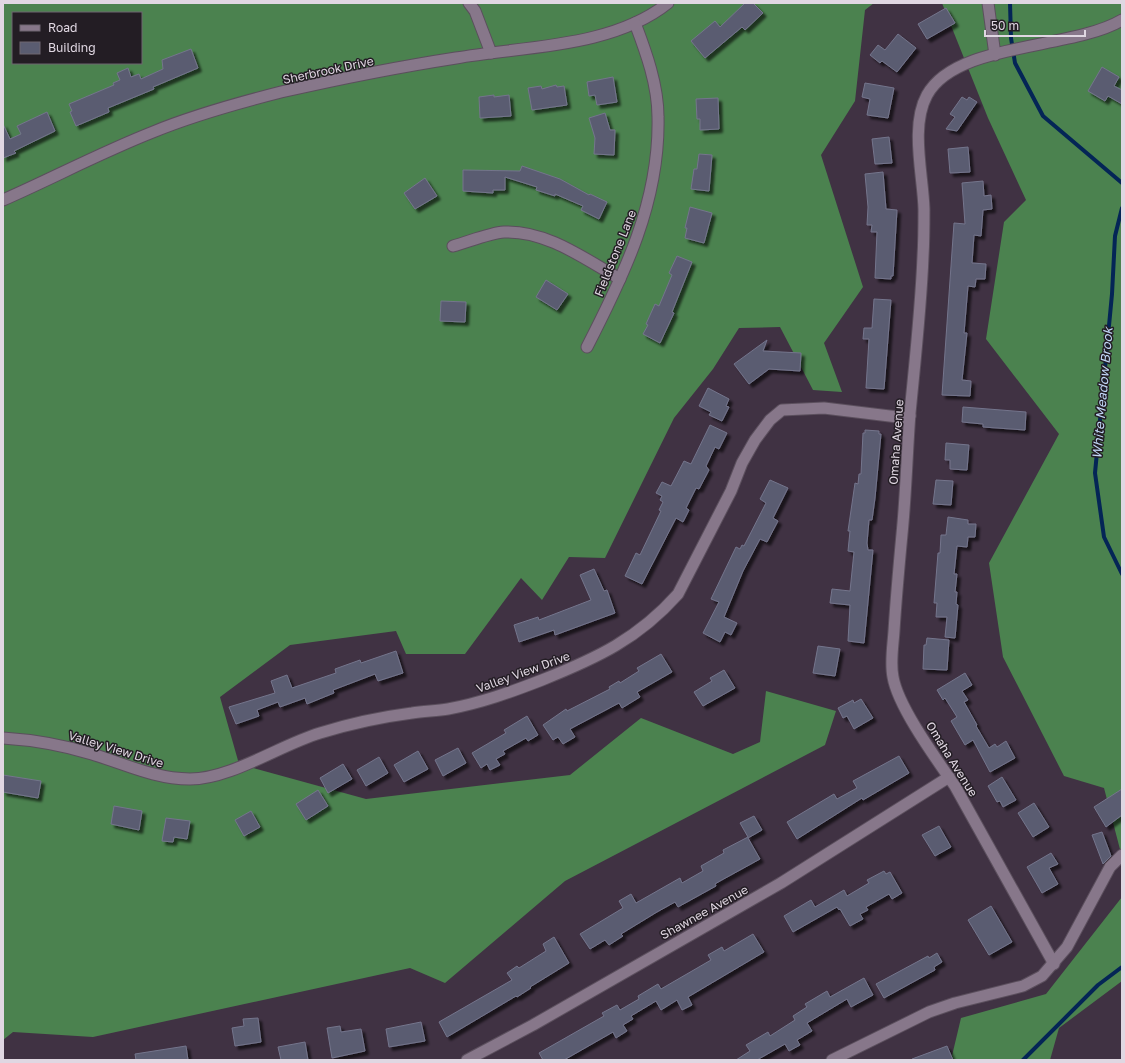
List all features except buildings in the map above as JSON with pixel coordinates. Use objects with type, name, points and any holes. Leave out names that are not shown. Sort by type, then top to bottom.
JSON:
[{"type":"street","points":[[469,3],[475,11],[491,53]]},
{"type":"street","name":"Sherbrook Drive","points":[[3,200],[154,131],[234,105],[282,92],[361,76],[491,53],[575,41],[635,23],[668,3]]},
{"type":"street","points":[[988,3],[999,53]]},
{"type":"street","name":"Omaha Avenue","points":[[1054,964],[974,820],[949,777],[937,762],[900,699],[893,677],[892,657],[906,493],[910,416],[923,256],[924,209],[919,151],[919,120],[927,95],[942,76],[965,62],[999,53],[1074,38],[1115,24],[1122,20]]},
{"type":"street","name":"Fieldstone Lane","points":[[587,347],[620,278],[644,219],[654,170],[658,117],[649,61],[635,23]]},
{"type":"street","points":[[453,246],[504,232],[538,236],[566,248],[620,278]]},
{"type":"street","name":"Valley View Drive","points":[[3,738],[42,742],[92,754],[150,774],[173,778],[193,779],[218,774],[320,733],[380,719],[477,703],[506,694],[588,662],[632,637],[667,607],[678,594],[755,440],[770,420],[782,410],[824,408],[906,418],[910,416]]},
{"type":"street","name":"Shawnee Avenue","points":[[467,1060],[533,1025],[781,884],[949,777]]},
{"type":"street","points":[[832,1060],[930,1012],[954,1003],[1022,986],[1042,976],[1067,948],[1110,867],[1122,855]]},
{"type":"green space","points":[[3,3],[874,3],[865,10],[855,101],[821,155],[863,287],[824,343],[842,392],[813,390],[780,327],[739,328],[713,369],[674,418],[605,558],[569,557],[542,600],[521,578],[465,654],[406,654],[396,631],[290,645],[220,697],[239,764],[366,799],[570,775],[641,718],[733,754],[760,742],[766,691],[836,711],[825,745],[565,881],[445,983],[410,968],[93,1037],[13,1032],[3,1040]]},
{"type":"green space","points":[[942,3],[1122,3],[1122,857],[1104,788],[1064,776],[1003,657],[989,563],[1059,434],[986,339],[1004,222],[1026,200],[988,118]]},
{"type":"green space","points":[[1122,897],[1122,981],[1059,1028],[1050,1060],[951,1060],[961,1018],[1046,994]]},
{"type":"waterway","name":"White Meadow Brook","points":[[1010,3],[1011,38],[1015,63],[1043,116],[1122,183]]},
{"type":"waterway","name":"White Meadow Brook","points":[[1122,208],[1115,236],[1112,294],[1095,473],[1104,537],[1122,574]]},
{"type":"waterway","name":"White Meadow Brook","points":[[1023,1060],[1098,985],[1122,967]]}]
